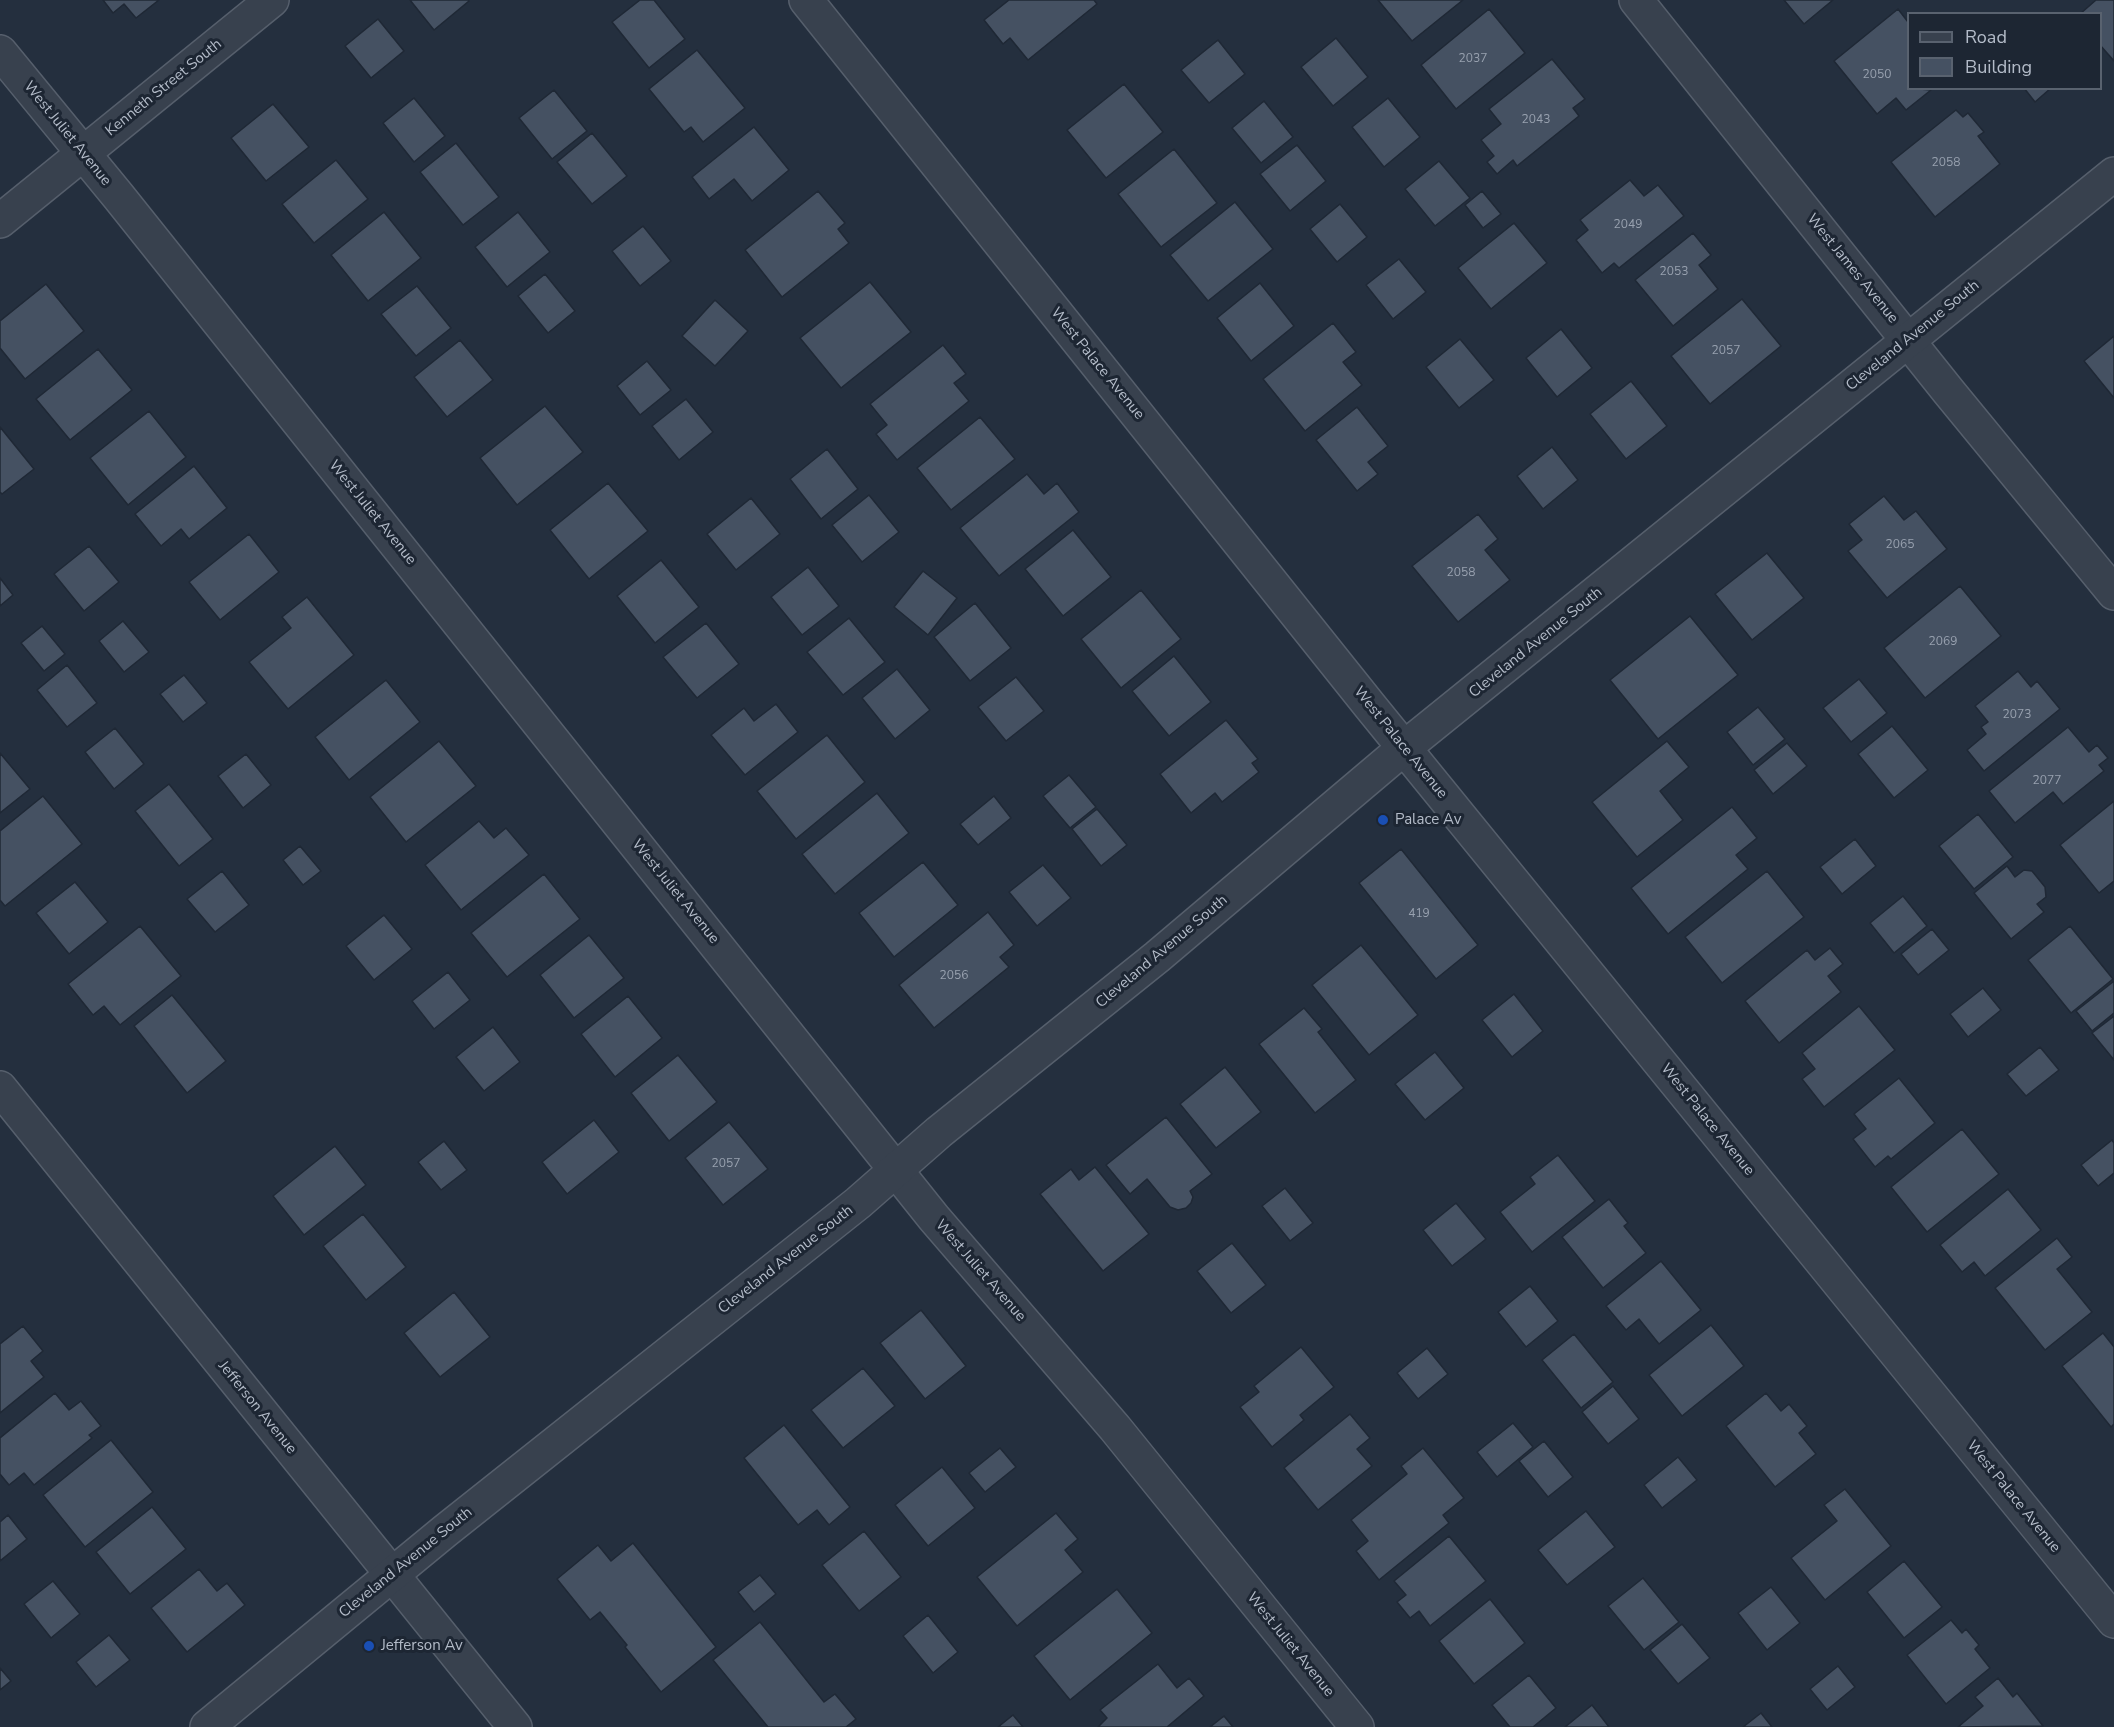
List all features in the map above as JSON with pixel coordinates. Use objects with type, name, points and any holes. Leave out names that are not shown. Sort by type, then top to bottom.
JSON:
[{"type":"street","name":"Kenneth Street South","points":[[0,221],[272,0]]},
{"type":"street","name":"West Palace Avenue","points":[[806,0],[1404,748],[2114,1621]]},
{"type":"street","name":"West James Avenue","points":[[1636,0],[2114,593]]},
{"type":"street","name":"West Juliet Avenue","points":[[0,52],[934,1218],[1115,1428],[1357,1727]]},
{"type":"street","name":"Cleveland Avenue South","points":[[207,1727],[391,1575],[858,1203],[939,1132],[1157,957],[1404,748],[1658,545],[2114,174]]},
{"type":"street","name":"Jefferson Avenue","points":[[0,1088],[514,1727]]},
{"type":"building","points":[[103,0],[159,0],[136,18],[124,4],[113,13]]},
{"type":"building","points":[[410,0],[468,0],[469,1],[434,30]]},
{"type":"building","points":[[640,0],[654,0],[685,39],[649,68],[612,22]]},
{"type":"building","points":[[1009,0],[1094,0],[1097,4],[1028,60],[1010,38],[1003,44],[984,20]]},
{"type":"building","points":[[1378,0],[1463,0],[1412,41]]},
{"type":"building","points":[[1784,0],[1833,0],[1804,24]]},
{"type":"building","points":[[2096,0],[2114,0],[2114,61],[2102,47],[2102,12],[2082,12]]},
{"type":"building","points":[[1489,9],[1525,53],[1456,109],[1421,65]]},
{"type":"building","points":[[1898,9],[1907,21],[1907,90],[1931,90],[1906,110],[1896,98],[1877,114],[1834,61]]},
{"type":"building","points":[[378,19],[404,51],[371,78],[345,46]]},
{"type":"building","points":[[1336,38],[1368,77],[1333,106],[1301,67]]},
{"type":"building","points":[[1218,40],[1245,74],[1209,103],[1181,70]]},
{"type":"building","points":[[697,50],[745,108],[703,142],[691,127],[684,132],[649,89]]},
{"type":"building","points":[[1552,59],[1585,99],[1573,108],[1579,116],[1517,166],[1513,160],[1497,174],[1487,162],[1494,156],[1481,140],[1501,124],[1489,109]]},
{"type":"building","points":[[1124,84],[1163,132],[1106,178],[1067,130]]},
{"type":"building","points":[[554,90],[587,131],[552,159],[519,118]]},
{"type":"building","points":[[2026,90],[2049,90],[2035,102]]},
{"type":"building","points":[[414,98],[445,136],[414,162],[383,123]]},
{"type":"building","points":[[1388,98],[1420,137],[1384,167],[1352,127]]},
{"type":"building","points":[[1264,101],[1293,137],[1261,163],[1232,128]]},
{"type":"building","points":[[273,104],[309,147],[266,181],[231,138]]},
{"type":"building","points":[[1956,110],[1963,117],[1968,113],[1984,132],[1978,136],[2000,164],[1935,217],[1891,162]]},
{"type":"building","points":[[754,127],[789,170],[752,201],[734,179],[709,199],[692,177]]},
{"type":"building","points":[[592,133],[627,176],[592,204],[557,162]]},
{"type":"building","points":[[456,143],[499,197],[463,225],[420,172]]},
{"type":"building","points":[[1297,145],[1326,181],[1290,211],[1260,174]]},
{"type":"building","points":[[1174,149],[1217,203],[1161,247],[1118,194]]},
{"type":"building","points":[[336,160],[368,199],[314,243],[282,204]]},
{"type":"building","points":[[1439,161],[1470,198],[1435,226],[1405,189]]},
{"type":"building","points":[[1630,180],[1644,196],[1658,185],[1684,216],[1619,268],[1614,263],[1602,273],[1576,240],[1588,230],[1580,220]]},
{"type":"building","points":[[818,191],[845,223],[838,229],[849,243],[782,297],[745,250]]},
{"type":"building","points":[[1482,191],[1501,214],[1483,228],[1465,205]]},
{"type":"building","points":[[1235,202],[1273,249],[1208,301],[1170,255]]},
{"type":"building","points":[[1340,204],[1367,237],[1337,262],[1310,229]]},
{"type":"building","points":[[384,212],[421,258],[368,301],[331,255]]},
{"type":"building","points":[[518,212],[550,252],[507,287],[475,247]]},
{"type":"building","points":[[1514,223],[1547,263],[1491,309],[1458,268]]},
{"type":"building","points":[[643,226],[671,261],[640,286],[612,251]]},
{"type":"building","points":[[1693,233],[1711,255],[1699,265],[1718,289],[1673,326],[1635,280]]},
{"type":"building","points":[[1399,259],[1426,292],[1393,319],[1366,285]]},
{"type":"building","points":[[545,274],[575,311],[548,333],[518,296]]},
{"type":"building","points":[[870,282],[911,332],[841,388],[800,338]]},
{"type":"building","points":[[1260,283],[1294,326],[1251,361],[1217,318]]},
{"type":"building","points":[[46,284],[84,331],[25,379],[0,348],[0,321]]},
{"type":"building","points":[[417,286],[451,328],[416,356],[381,314]]},
{"type":"building","points":[[1742,299],[1781,346],[1710,404],[1671,356]]},
{"type":"building","points":[[715,300],[748,331],[715,366],[682,336]]},
{"type":"building","points":[[1333,323],[1356,352],[1343,362],[1362,385],[1305,431],[1263,379]]},
{"type":"building","points":[[1561,329],[1592,368],[1557,397],[1526,358]]},
{"type":"building","points":[[2114,336],[2114,398],[2084,361]]},
{"type":"building","points":[[1460,339],[1494,380],[1459,408],[1426,367]]},
{"type":"building","points":[[460,340],[493,380],[447,417],[414,377]]},
{"type":"building","points":[[943,345],[966,374],[954,383],[969,401],[897,460],[876,434],[887,425],[870,404]]},
{"type":"building","points":[[98,349],[132,390],[70,440],[36,399]]},
{"type":"building","points":[[647,361],[671,390],[640,415],[617,386]]},
{"type":"building","points":[[1631,381],[1667,426],[1626,459],[1590,414]]},
{"type":"building","points":[[686,399],[713,432],[679,460],[652,426]]},
{"type":"building","points":[[545,406],[583,452],[517,505],[480,458]]},
{"type":"building","points":[[1357,407],[1388,446],[1368,462],[1378,474],[1357,491],[1316,440]]},
{"type":"building","points":[[149,411],[186,457],[128,505],[90,458]]},
{"type":"building","points":[[980,417],[1015,459],[951,510],[917,468]]},
{"type":"building","points":[[0,427],[34,469],[2,494],[0,492]]},
{"type":"building","points":[[1552,447],[1578,480],[1543,509],[1517,476]]},
{"type":"building","points":[[827,449],[858,489],[821,519],[790,479]]},
{"type":"building","points":[[194,466],[227,508],[189,539],[181,529],[161,546],[135,514]]},
{"type":"building","points":[[1027,474],[1044,494],[1057,483],[1079,512],[999,576],[960,528]]},
{"type":"building","points":[[608,483],[648,531],[589,579],[550,530]]},
{"type":"building","points":[[869,495],[899,532],[862,562],[832,525]]},
{"type":"building","points":[[1884,496],[1904,520],[1916,511],[1947,549],[1887,598],[1848,551],[1862,540],[1849,524]]},
{"type":"building","points":[[751,498],[780,534],[736,570],[707,534]]},
{"type":"building","points":[[1478,514],[1498,539],[1485,550],[1510,580],[1458,622],[1412,566]]},
{"type":"building","points":[[1073,530],[1111,577],[1063,616],[1025,569]]},
{"type":"building","points":[[249,534],[279,572],[220,620],[189,582]]},
{"type":"building","points":[[89,546],[119,582],[84,611],[54,574]]},
{"type":"building","points":[[1767,553],[1804,598],[1752,640],[1715,594]]},
{"type":"building","points":[[661,560],[699,607],[655,643],[617,596]]},
{"type":"building","points":[[808,567],[839,606],[802,635],[771,597]]},
{"type":"building","points":[[923,571],[957,598],[928,635],[894,607]]},
{"type":"building","points":[[0,578],[13,595],[0,606]]},
{"type":"building","points":[[1960,586],[2001,636],[1925,698],[1884,648]]},
{"type":"building","points":[[1141,590],[1181,639],[1121,688],[1081,639]]},
{"type":"building","points":[[307,597],[354,655],[288,709],[249,662],[291,628],[282,617]]},
{"type":"building","points":[[975,603],[1011,648],[970,681],[934,637]]},
{"type":"building","points":[[1690,616],[1738,675],[1658,739],[1610,680]]},
{"type":"building","points":[[849,618],[885,662],[843,695],[807,652]]},
{"type":"building","points":[[123,621],[149,652],[124,672],[99,641]]},
{"type":"building","points":[[706,623],[739,664],[697,698],[663,657]]},
{"type":"building","points":[[42,626],[65,654],[44,671],[21,643]]},
{"type":"building","points":[[1174,656],[1211,702],[1169,736],[1132,691]]},
{"type":"building","points":[[67,665],[97,703],[67,727],[37,690]]},
{"type":"building","points":[[897,669],[930,710],[895,739],[862,698]]},
{"type":"building","points":[[2018,671],[2031,687],[2037,681],[2060,709],[1984,771],[1967,750],[1986,734],[1981,727],[1988,722],[1975,706]]},
{"type":"building","points":[[184,675],[207,703],[183,722],[160,694]]},
{"type":"building","points":[[1016,677],[1044,711],[1006,741],[978,707]]},
{"type":"building","points":[[1859,679],[1887,713],[1851,742],[1823,708]]},
{"type":"building","points":[[386,680],[420,722],[349,780],[315,737]]},
{"type":"building","points":[[776,704],[798,732],[745,775],[711,735],[744,708],[754,721]]},
{"type":"building","points":[[1758,707],[1785,739],[1753,765],[1727,732]]},
{"type":"building","points":[[1226,720],[1258,759],[1252,763],[1259,772],[1222,802],[1215,793],[1191,813],[1160,774]]},
{"type":"building","points":[[1892,726],[1928,770],[1894,798],[1858,754]]},
{"type":"building","points":[[2068,727],[2089,752],[2097,745],[2108,758],[2099,765],[2104,771],[2063,804],[2053,792],[2015,823],[1989,791]]},
{"type":"building","points":[[115,728],[144,764],[114,789],[85,752]]},
{"type":"building","points":[[827,735],[865,782],[796,839],[757,791]]},
{"type":"building","points":[[439,741],[476,786],[406,842],[370,797]]},
{"type":"building","points":[[1667,741],[1689,767],[1660,791],[1683,820],[1637,857],[1592,802]]},
{"type":"building","points":[[1787,743],[1807,766],[1773,794],[1754,770]]},
{"type":"building","points":[[0,753],[30,789],[0,813]]},
{"type":"building","points":[[246,754],[271,785],[243,808],[218,776]]},
{"type":"building","points":[[1069,775],[1096,807],[1070,828],[1043,796]]},
{"type":"building","points":[[169,784],[213,839],[179,866],[135,811]]},
{"type":"building","points":[[877,793],[909,833],[835,894],[802,854]]},
{"type":"building","points":[[43,796],[82,844],[5,906],[0,900],[0,831]]},
{"type":"building","points":[[994,796],[1011,818],[978,845],[960,824]]},
{"type":"building","points":[[2114,801],[2114,881],[2099,893],[2060,845]]},
{"type":"building","points":[[1732,807],[1757,838],[1736,855],[1748,869],[1668,934],[1631,888]]},
{"type":"building","points":[[1097,809],[1127,845],[1101,866],[1072,829]]},
{"type":"building","points":[[1978,814],[2013,857],[1974,889],[1939,846]]},
{"type":"building","points":[[479,821],[494,838],[506,828],[529,855],[461,910],[425,865]]},
{"type":"building","points":[[1855,839],[1876,866],[1842,894],[1820,867]]},
{"type":"building","points":[[300,846],[321,871],[303,885],[283,860]]},
{"type":"building","points":[[1401,849],[1478,945],[1436,979],[1359,883]]},
{"type":"building","points":[[923,862],[958,905],[894,957],[859,913]]},
{"type":"building","points":[[1043,865],[1071,898],[1037,926],[1009,892]]},
{"type":"building","points":[[2007,866],[2015,877],[2024,870],[2032,871],[2045,887],[2046,897],[2037,904],[2044,912],[2011,939],[1974,893]]},
{"type":"building","points":[[222,871],[249,905],[215,932],[187,899]]},
{"type":"building","points":[[1767,871],[1804,917],[1722,983],[1685,937]]},
{"type":"building","points":[[544,874],[580,919],[507,977],[471,933]]},
{"type":"building","points":[[75,882],[108,922],[69,954],[36,913]]},
{"type":"building","points":[[1903,896],[1927,926],[1894,953],[1870,923]]},
{"type":"building","points":[[988,912],[1014,945],[1000,957],[1009,967],[934,1028],[899,985]]},
{"type":"building","points":[[384,915],[412,949],[374,980],[346,946]]},
{"type":"building","points":[[140,926],[181,976],[120,1025],[104,1006],[93,1015],[68,984]]},
{"type":"building","points":[[2070,926],[2113,979],[2071,1013],[2028,960]]},
{"type":"building","points":[[1932,929],[1949,950],[1918,975],[1901,954]]},
{"type":"building","points":[[589,935],[624,978],[574,1018],[540,975]]},
{"type":"building","points":[[1361,945],[1418,1015],[1369,1055],[1312,985]]},
{"type":"building","points":[[1830,948],[1843,964],[1828,976],[1841,992],[1779,1043],[1745,1001],[1807,950],[1815,960]]},
{"type":"building","points":[[448,972],[470,1000],[434,1029],[412,1001]]},
{"type":"building","points":[[2114,981],[2114,1013],[2092,1031],[2076,1011]]},
{"type":"building","points":[[1983,988],[2001,1010],[1968,1037],[1950,1014]]},
{"type":"building","points":[[1514,994],[1543,1031],[1512,1057],[1482,1020]]},
{"type":"building","points":[[172,995],[226,1061],[187,1093],[134,1026]]},
{"type":"building","points":[[628,996],[662,1038],[615,1077],[581,1034]]},
{"type":"building","points":[[1859,1006],[1895,1050],[1824,1107],[1802,1079],[1815,1069],[1802,1053]]},
{"type":"building","points":[[1304,1008],[1322,1029],[1318,1032],[1356,1080],[1315,1113],[1259,1044]]},
{"type":"building","points":[[2114,1016],[2114,1060],[2092,1033]]},
{"type":"building","points":[[493,1027],[520,1062],[484,1091],[456,1057]]},
{"type":"building","points":[[2040,1047],[2059,1070],[2026,1096],[2007,1074]]},
{"type":"building","points":[[1435,1052],[1464,1088],[1425,1120],[1395,1084]]},
{"type":"building","points":[[678,1055],[717,1102],[669,1141],[631,1093]]},
{"type":"building","points":[[1225,1067],[1261,1112],[1216,1148],[1180,1104]]},
{"type":"building","points":[[1899,1078],[1935,1123],[1891,1159],[1888,1156],[1875,1167],[1853,1139],[1866,1129],[1854,1114]]},
{"type":"building","points":[[1166,1117],[1212,1174],[1190,1191],[1193,1197],[1191,1203],[1186,1208],[1178,1210],[1170,1207],[1147,1179],[1130,1194],[1106,1165]]},
{"type":"building","points":[[594,1120],[619,1152],[567,1194],[542,1162]]},
{"type":"building","points":[[729,1122],[768,1169],[723,1205],[685,1158]]},
{"type":"building","points":[[1962,1129],[1999,1174],[1927,1232],[1891,1187]]},
{"type":"building","points":[[2112,1140],[2114,1143],[2114,1173],[2098,1186],[2081,1165]]},
{"type":"building","points":[[444,1141],[467,1170],[441,1190],[418,1162]]},
{"type":"building","points":[[335,1146],[366,1185],[304,1235],[273,1196]]},
{"type":"building","points":[[1558,1155],[1595,1201],[1532,1252],[1500,1212],[1535,1184],[1530,1177]]},
{"type":"building","points":[[1095,1167],[1149,1234],[1103,1271],[1040,1194],[1071,1169],[1079,1180]]},
{"type":"building","points":[[1285,1188],[1313,1223],[1290,1241],[1262,1206]]},
{"type":"building","points":[[2008,1189],[2041,1230],[1985,1276],[1974,1262],[1962,1272],[1940,1245]]},
{"type":"building","points":[[1609,1199],[1628,1223],[1624,1226],[1646,1253],[1603,1288],[1562,1237]]},
{"type":"building","points":[[1456,1203],[1486,1239],[1452,1266],[1423,1230]]},
{"type":"building","points":[[363,1214],[406,1267],[366,1300],[323,1246]]},
{"type":"building","points":[[2057,1238],[2072,1257],[2057,1269],[2092,1312],[2045,1350],[1995,1288]]},
{"type":"building","points":[[1232,1243],[1266,1285],[1231,1313],[1197,1271]]},
{"type":"building","points":[[1661,1261],[1701,1310],[1659,1344],[1639,1319],[1626,1330],[1606,1306]]},
{"type":"building","points":[[1530,1286],[1558,1321],[1526,1347],[1498,1312]]},
{"type":"building","points":[[454,1292],[490,1337],[440,1377],[404,1333]]},
{"type":"building","points":[[921,1310],[966,1366],[925,1399],[880,1343]]},
{"type":"building","points":[[1711,1325],[1744,1366],[1682,1416],[1649,1375]]},
{"type":"building","points":[[23,1326],[43,1351],[31,1361],[44,1377],[0,1413],[0,1344]]},
{"type":"building","points":[[2103,1333],[2114,1347],[2114,1424],[2111,1427],[2062,1366]]},
{"type":"building","points":[[1574,1334],[1613,1382],[1581,1408],[1542,1360]]},
{"type":"building","points":[[1301,1347],[1334,1387],[1300,1415],[1304,1420],[1272,1447],[1240,1407],[1259,1392],[1254,1386]]},
{"type":"building","points":[[1427,1348],[1448,1374],[1418,1399],[1397,1373]]},
{"type":"building","points":[[863,1368],[895,1406],[843,1448],[811,1410]]},
{"type":"building","points":[[1613,1386],[1639,1419],[1608,1444],[1582,1412]]},
{"type":"building","points":[[55,1393],[69,1410],[81,1401],[101,1426],[89,1435],[92,1438],[34,1485],[24,1473],[9,1485],[0,1474],[0,1438]]},
{"type":"building","points":[[1766,1393],[1781,1411],[1789,1404],[1807,1426],[1799,1433],[1816,1454],[1775,1487],[1726,1426]]},
{"type":"building","points":[[1350,1414],[1370,1438],[1357,1449],[1372,1466],[1318,1510],[1284,1468]]},
{"type":"building","points":[[1513,1423],[1533,1447],[1497,1477],[1477,1452]]},
{"type":"building","points":[[784,1425],[850,1507],[829,1525],[817,1510],[798,1525],[744,1458]]},
{"type":"building","points":[[111,1440],[153,1492],[85,1547],[43,1495]]},
{"type":"building","points":[[1544,1441],[1573,1477],[1548,1497],[1519,1461]]},
{"type":"building","points":[[1000,1448],[1016,1467],[985,1492],[969,1473]]},
{"type":"building","points":[[1423,1448],[1464,1498],[1443,1515],[1449,1523],[1379,1580],[1356,1551],[1368,1541],[1351,1520],[1407,1474],[1401,1466]]},
{"type":"building","points":[[1678,1457],[1697,1480],[1662,1508],[1644,1485]]},
{"type":"building","points":[[942,1467],[975,1508],[928,1546],[895,1505]]},
{"type":"building","points":[[1845,1489],[1891,1546],[1825,1600],[1791,1558],[1837,1521],[1824,1505]]},
{"type":"building","points":[[152,1507],[186,1549],[130,1594],[96,1552]]},
{"type":"building","points":[[1586,1511],[1615,1547],[1567,1585],[1538,1550]]},
{"type":"building","points":[[1056,1513],[1078,1539],[1065,1550],[1083,1572],[1017,1626],[977,1577]]},
{"type":"building","points":[[8,1515],[27,1539],[0,1561],[0,1522]]},
{"type":"building","points":[[864,1531],[901,1577],[859,1611],[822,1565]]},
{"type":"building","points":[[1449,1536],[1486,1581],[1430,1626],[1419,1611],[1410,1618],[1397,1602],[1406,1595],[1394,1581]]},
{"type":"building","points":[[633,1543],[716,1647],[661,1692],[600,1612],[590,1620],[557,1579],[598,1545],[611,1561]]},
{"type":"building","points":[[1904,1561],[1942,1607],[1904,1638],[1867,1592]]},
{"type":"building","points":[[199,1569],[217,1591],[227,1583],[245,1605],[187,1652],[151,1608]]},
{"type":"building","points":[[760,1575],[776,1594],[754,1612],[738,1592]]},
{"type":"building","points":[[1643,1578],[1679,1622],[1644,1650],[1608,1606]]},
{"type":"building","points":[[53,1581],[80,1614],[51,1638],[24,1604]]},
{"type":"building","points":[[1771,1587],[1800,1623],[1767,1650],[1738,1613]]},
{"type":"building","points":[[1117,1589],[1152,1633],[1070,1700],[1034,1656]]},
{"type":"building","points":[[1490,1599],[1525,1643],[1474,1684],[1439,1641]]},
{"type":"building","points":[[928,1615],[958,1652],[933,1673],[903,1636]]},
{"type":"building","points":[[1951,1620],[1962,1633],[1966,1629],[1979,1645],[1975,1649],[1990,1668],[1946,1704],[1907,1655]]},
{"type":"building","points":[[760,1622],[824,1702],[835,1694],[856,1719],[846,1727],[768,1727],[713,1660]]},
{"type":"building","points":[[1682,1624],[1710,1658],[1678,1684],[1650,1650]]},
{"type":"building","points":[[109,1635],[130,1660],[96,1687],[76,1662]]},
{"type":"building","points":[[1158,1664],[1177,1688],[1189,1678],[1204,1696],[1167,1727],[1098,1727],[1107,1718],[1100,1710]]},
{"type":"building","points":[[1838,1666],[1855,1687],[1827,1710],[1810,1689]]},
{"type":"building","points":[[0,1668],[11,1681],[0,1690]]},
{"type":"building","points":[[1529,1675],[1556,1708],[1533,1727],[1510,1727],[1492,1705]]},
{"type":"building","points":[[1998,1678],[2013,1697],[2017,1693],[2043,1726],[1958,1727],[1983,1706],[1975,1697]]},
{"type":"building","points":[[1592,1705],[1609,1727],[1565,1727]]},
{"type":"building","points":[[1761,1713],[1772,1727],[1743,1727]]},
{"type":"building","points":[[1013,1715],[1023,1727],[998,1727]]},
{"type":"building","points":[[1224,1716],[1233,1727],[1210,1727]]},
{"type":"place","name":"Palace Av","points":[[1383,820]]},
{"type":"place","name":"Jefferson Av","points":[[369,1646]]}]
